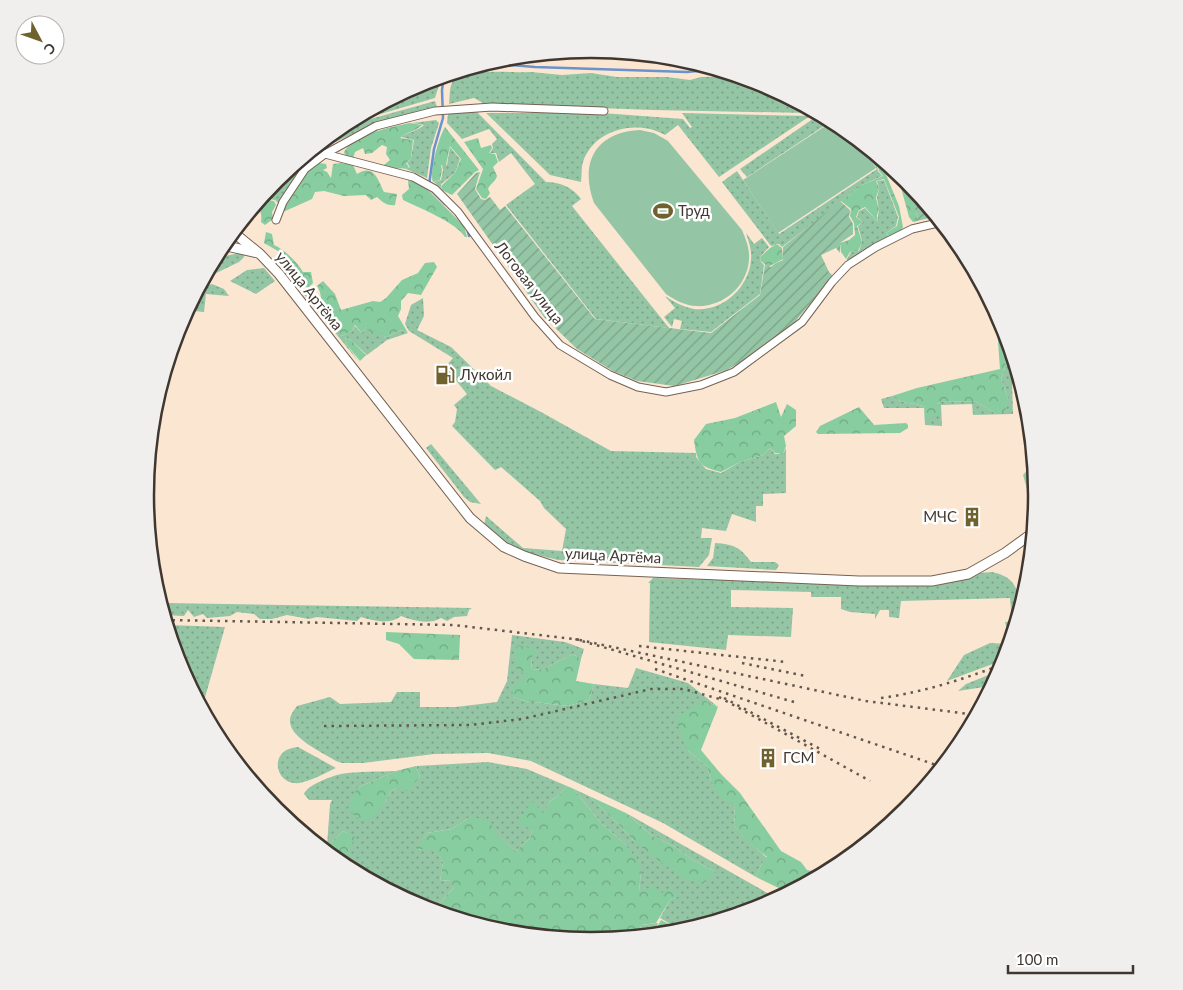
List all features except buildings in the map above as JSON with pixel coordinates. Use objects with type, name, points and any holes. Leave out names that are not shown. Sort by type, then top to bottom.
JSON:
[{"type":"street","points":[[276,220],[283,202],[305,169],[325,154],[376,126],[435,112],[492,107],[604,111]]},
{"type":"street","name":"Логовая улица","points":[[325,154],[424,182],[436,188],[458,212],[535,317],[560,345],[610,375],[638,386],[666,392],[701,385],[734,372],[802,322],[848,264],[912,229],[934,224]]},
{"type":"street","name":"улица Артёма","points":[[239,237],[260,254],[279,274],[470,518],[504,547],[524,556],[559,568],[859,580],[932,581],[968,574],[1005,553],[1027,537]]},
{"type":"street","points":[[231,247],[260,254]]},
{"type":"green space","points":[[587,58],[620,58],[633,59]]},
{"type":"green space","points":[[531,72],[562,75],[591,73],[617,77],[667,77],[690,80],[701,77],[719,77],[759,91],[804,113],[485,104],[474,98],[449,104],[450,89],[454,80],[474,73]]},
{"type":"green space","points":[[439,85],[435,98],[372,116]]},
{"type":"green space","points":[[435,101],[437,107],[374,124],[330,145],[366,120]]},
{"type":"green space","points":[[477,112],[546,182],[556,183],[574,191],[581,199],[572,206],[669,328],[596,319],[506,205],[535,184],[511,153],[499,162],[496,153],[490,153],[493,148],[492,144],[497,139],[489,129],[462,139],[447,123],[448,114]]},
{"type":"green space","points":[[486,113],[602,113],[683,119],[690,128],[692,127],[682,113],[810,116],[719,177],[678,125],[665,135],[654,130],[642,128],[618,130],[606,135],[589,151],[582,164],[581,182],[550,175]]},
{"type":"green space","points":[[814,118],[825,125],[747,177],[740,169]]},
{"type":"green space","points":[[436,120],[439,123],[431,148],[427,178],[406,169],[410,167],[407,163],[411,159],[414,140],[401,137],[424,125],[412,123]]},
{"type":"green space","points":[[410,123],[422,125],[400,138],[413,140],[411,159],[406,163],[409,167],[406,169],[389,169],[384,165],[390,160],[386,154],[387,147],[382,145],[372,153],[365,154],[363,148],[355,152],[353,159],[346,158],[344,152],[356,140],[374,132]]},
{"type":"green space","points":[[826,126],[869,157],[876,168],[778,233],[743,180]]},
{"type":"green space","points":[[445,127],[479,170],[452,195],[442,190],[442,185],[455,173],[461,159],[450,146],[446,165],[441,165],[440,180],[433,182],[432,177],[435,154]]},
{"type":"green space","name":"Труд","points":[[640,130],[654,133],[668,141],[742,230],[749,252],[744,279],[731,294],[715,303],[705,306],[687,305],[666,294],[594,203],[589,175],[590,162],[595,152],[602,143],[612,136]]},
{"type":"green space","points":[[478,138],[481,148],[491,145],[492,148],[489,153],[495,154],[498,162],[493,167],[497,176],[488,189],[490,193],[486,199],[482,198],[476,189],[483,169],[464,142]]},
{"type":"green space","points":[[450,147],[460,159],[455,173],[441,184],[442,189],[434,182],[441,180],[442,165],[447,165]]},
{"type":"green space","points":[[870,157],[876,163],[878,171],[882,176],[862,185],[782,247],[779,244],[771,246],[722,182],[737,171],[779,234],[877,169]]},
{"type":"green space","points":[[319,163],[326,164],[327,168],[323,170],[331,178],[333,164],[353,165],[357,174],[368,170],[375,174],[384,192],[397,194],[395,205],[386,204],[377,197],[371,200],[366,195],[344,196],[324,191],[315,192],[312,199],[283,212],[285,205],[306,172]]},
{"type":"green space","points":[[877,164],[885,171],[899,206],[903,227],[901,232],[896,235],[889,236],[886,233],[897,226],[899,217],[884,179],[876,181],[879,188],[876,198],[879,210],[877,215],[878,222],[865,207],[859,210],[856,217],[863,222],[857,226],[862,242],[858,251],[850,252],[846,259],[841,252],[840,243],[849,240],[855,235],[854,223],[850,216],[851,209],[841,201],[862,185],[883,176],[879,171]]},
{"type":"green space","points":[[300,168],[278,203],[270,199]]},
{"type":"green space","points":[[480,172],[475,189],[481,199],[485,200],[490,197],[500,210],[505,206],[595,319],[711,333],[760,295],[765,265],[771,267],[783,260],[783,247],[840,201],[850,210],[849,217],[853,224],[853,234],[840,243],[840,253],[836,248],[821,255],[833,276],[789,329],[757,352],[727,370],[675,386],[637,381],[613,371],[577,349],[544,317],[457,194],[476,173]]},
{"type":"green space","points":[[408,180],[426,186],[464,226],[467,237],[446,221],[403,200],[402,195],[409,189]]},
{"type":"green space","points":[[884,180],[898,217],[896,226],[886,233],[889,237],[893,234],[895,235],[867,248],[847,262],[851,252],[859,251],[862,241],[858,226],[863,222],[857,217],[859,211],[865,208],[878,222],[877,198],[879,188],[877,181]]},
{"type":"green space","points":[[900,185],[912,198],[918,219],[913,222],[909,217]]},
{"type":"green space","points":[[911,198],[929,218],[913,222],[918,218]]},
{"type":"green space","points":[[269,200],[274,201],[276,205],[272,212],[273,219],[265,225],[261,222],[260,210]]},
{"type":"green space","points":[[266,232],[272,234],[274,245],[290,257],[303,272],[311,272],[313,283],[308,288],[303,284],[301,274],[297,277],[290,277],[285,272],[286,260],[283,254],[264,243]]},
{"type":"green space","points":[[746,233],[754,244],[762,238],[769,247],[760,257],[764,265],[760,294],[711,332],[680,329],[682,321],[674,319],[672,327],[664,317],[675,308],[665,296],[686,307],[704,309],[724,302],[739,289],[745,280],[751,260],[751,250]]},
{"type":"green space","points":[[775,245],[782,248],[783,259],[768,267],[761,261],[760,257]]},
{"type":"green space","points":[[240,253],[244,257],[239,262],[214,274],[226,256]]},
{"type":"green space","points":[[434,262],[437,267],[421,295],[408,293],[401,301],[401,309],[398,316],[408,333],[401,330],[385,338],[383,333],[372,335],[366,327],[362,333],[355,325],[352,331],[342,336],[330,321],[322,305],[317,286],[323,281],[335,294],[341,310],[373,301],[380,302],[402,280],[418,273],[425,263]]},
{"type":"green space","points":[[264,268],[275,281],[256,294],[230,281],[247,270]]},
{"type":"green space","points":[[212,284],[224,289],[229,296],[206,294],[204,312],[195,311],[199,301],[208,285]]},
{"type":"green space","points":[[303,293],[308,293],[342,336],[352,331],[355,326],[362,333],[366,327],[383,332],[385,338],[401,330],[408,333],[387,340],[367,355],[345,337],[347,345],[359,362]]},
{"type":"green space","points":[[423,298],[424,316],[417,330],[451,347],[491,386],[611,451],[696,453],[696,457],[706,469],[721,473],[740,462],[763,455],[770,448],[775,454],[783,454],[786,448],[786,493],[763,494],[763,506],[756,506],[756,522],[732,514],[726,531],[702,528],[701,538],[712,538],[709,555],[699,567],[558,560],[514,549],[488,531],[484,525],[486,516],[523,548],[562,551],[566,529],[544,508],[540,501],[501,467],[495,470],[452,426],[455,422],[457,409],[454,405],[467,394],[445,367],[453,358],[409,331],[405,324],[411,305]]},
{"type":"green space","points":[[997,331],[1005,351],[1005,367],[1001,379],[1008,399],[1007,407],[1002,413],[995,413],[975,401],[940,402],[937,404],[941,411],[927,419],[925,407],[901,401],[892,396],[917,388],[1000,369]]},
{"type":"green space","points":[[345,337],[352,341],[366,355],[360,361],[347,345]]},
{"type":"green space","points":[[1005,351],[1012,374],[1013,414],[973,415],[972,404],[941,405],[942,426],[925,425],[924,408],[884,408],[881,399],[892,396],[901,401],[925,407],[925,413],[940,402],[975,401],[995,413],[1008,399],[1001,379],[1005,367]]},
{"type":"green space","points":[[776,402],[781,417],[787,404],[796,410],[796,426],[784,436],[786,446],[783,454],[775,453],[770,448],[763,455],[740,462],[721,472],[708,468],[700,462],[696,454],[694,440],[706,424],[735,418]]},
{"type":"green space","points":[[859,407],[874,425],[906,423],[908,428],[900,433],[818,434],[816,432],[820,426]]},
{"type":"green space","points":[[431,444],[481,504],[470,502],[464,497],[426,448]]},
{"type":"green space","points":[[1028,469],[1029,496],[1023,475]]},
{"type":"green space","points":[[715,543],[727,544],[736,548],[744,553],[751,562],[775,562],[779,565],[776,570],[707,566],[713,558]]},
{"type":"green space","points":[[992,572],[1004,576],[1012,582],[1018,592],[1012,616],[1010,598],[901,601],[899,618],[889,617],[889,610],[880,610],[875,619],[875,614],[850,612],[841,609],[841,597],[811,597],[811,592],[731,590],[731,607],[793,608],[791,637],[728,635],[726,650],[649,642],[650,583],[648,583],[653,578],[930,586],[963,579],[980,573]]},
{"type":"green space","points":[[168,603],[472,608],[467,616],[454,617],[447,621],[441,618],[421,622],[401,616],[392,621],[376,621],[361,617],[357,621],[317,617],[309,619],[287,615],[272,619],[260,619],[254,614],[237,612],[230,616],[207,618],[203,614],[194,617],[188,610],[184,616],[171,615]]},
{"type":"green space","points":[[1010,621],[1008,628],[1006,626],[1005,622]]},
{"type":"green space","points":[[174,625],[225,627],[205,699],[187,662]]},
{"type":"green space","points":[[386,632],[460,635],[459,660],[414,659],[399,644],[386,640]]},
{"type":"green space","points":[[512,635],[565,642],[584,649],[581,659],[573,654],[543,669],[532,670],[531,658],[518,646],[530,672],[513,697],[525,701],[568,706],[589,700],[594,684],[628,688],[636,668],[688,683],[718,707],[705,700],[688,751],[707,766],[711,781],[735,805],[734,826],[767,858],[761,865],[756,877],[663,823],[531,761],[488,753],[434,754],[363,763],[342,763],[307,744],[300,739],[291,727],[291,716],[297,706],[330,697],[340,704],[391,702],[397,692],[420,692],[420,707],[456,707],[497,702],[507,681]]},
{"type":"green space","points":[[990,643],[1003,644],[996,663],[947,681],[964,655]]},
{"type":"green space","points":[[518,645],[537,650],[531,658],[532,670],[543,669],[573,654],[581,659],[576,681],[594,684],[589,700],[568,706],[525,701],[513,697],[512,688],[529,673],[522,673],[514,663]]},
{"type":"green space","points":[[991,674],[985,687],[958,691],[966,684]]},
{"type":"green space","points":[[705,700],[718,707],[701,750],[740,793],[781,851],[801,862],[807,870],[814,871],[781,889],[756,877],[767,857],[749,843],[734,826],[735,805],[720,797],[711,781],[707,766],[688,751],[676,717]]},
{"type":"green space","points":[[298,747],[336,768],[313,779],[299,783],[284,779],[278,767],[278,760],[288,749]]},
{"type":"green space","points":[[488,762],[527,769],[567,786],[557,797],[550,801],[544,815],[532,802],[532,830],[530,838],[516,851],[470,817],[452,829],[427,833],[418,850],[430,849],[436,851],[443,862],[440,881],[451,880],[454,888],[438,904],[398,887],[346,857],[354,837],[343,831],[329,845],[327,844],[330,804],[332,800],[309,800],[304,794],[315,784],[341,774],[396,771],[357,788],[385,802],[391,791],[420,777],[416,766]]},
{"type":"green space","points":[[416,766],[420,777],[407,791],[397,788],[391,791],[373,818],[361,821],[348,809],[357,788],[396,771]]},
{"type":"green space","points":[[567,786],[574,789],[602,824],[624,843],[636,858],[641,872],[639,892],[653,886],[662,893],[670,889],[679,896],[670,900],[656,923],[641,925],[640,930],[620,932],[563,932],[534,929],[478,918],[438,904],[454,888],[450,880],[440,881],[443,862],[438,854],[430,849],[417,850],[427,833],[452,829],[470,817],[489,820],[498,837],[516,851],[530,838],[532,830],[518,822],[532,801],[544,814],[550,801],[557,797]]},
{"type":"green space","points":[[574,789],[589,796],[634,841],[716,872],[651,835],[626,813],[769,894],[705,918],[672,925],[660,918],[670,900],[678,896],[639,892],[641,872],[624,843],[602,824]]},
{"type":"green space","points":[[589,796],[626,813],[651,835],[716,872],[704,883],[685,879],[634,841]]},
{"type":"green space","points":[[343,831],[355,837],[346,857],[329,845]]},
{"type":"green space","points":[[661,920],[671,925],[657,928]]},
{"type":"green space","points":[[658,923],[656,928],[640,930],[641,925]]},
{"type":"waterway","points":[[511,65],[687,72],[699,71]]},
{"type":"waterway","points":[[429,185],[434,149],[443,118],[443,84]]},
{"type":"waterway","points":[[431,190],[445,204]]},
{"type":"waterway","points":[[467,228],[469,236]]},
{"type":"railway","points":[[172,620],[454,625],[582,640]]},
{"type":"railway","points":[[794,702],[575,639],[866,701],[970,714]]},
{"type":"railway","points":[[639,646],[786,662]]},
{"type":"railway","points":[[742,663],[806,676]]},
{"type":"railway","points":[[881,698],[944,684],[993,668]]},
{"type":"railway","points":[[655,669],[936,765]]},
{"type":"railway","points":[[324,726],[470,725],[522,719],[651,689],[684,689],[723,700]]},
{"type":"railway","points":[[719,697],[870,781]]},
{"type":"railway","points":[[724,698],[822,750]]},
{"type":"place","name":"Труд","points":[[663,211]]},
{"type":"place","name":"Лукойл","points":[[445,375]]},
{"type":"place","name":"МЧС","points":[[972,517]]},
{"type":"place","name":"ГСМ","points":[[768,758]]}]
